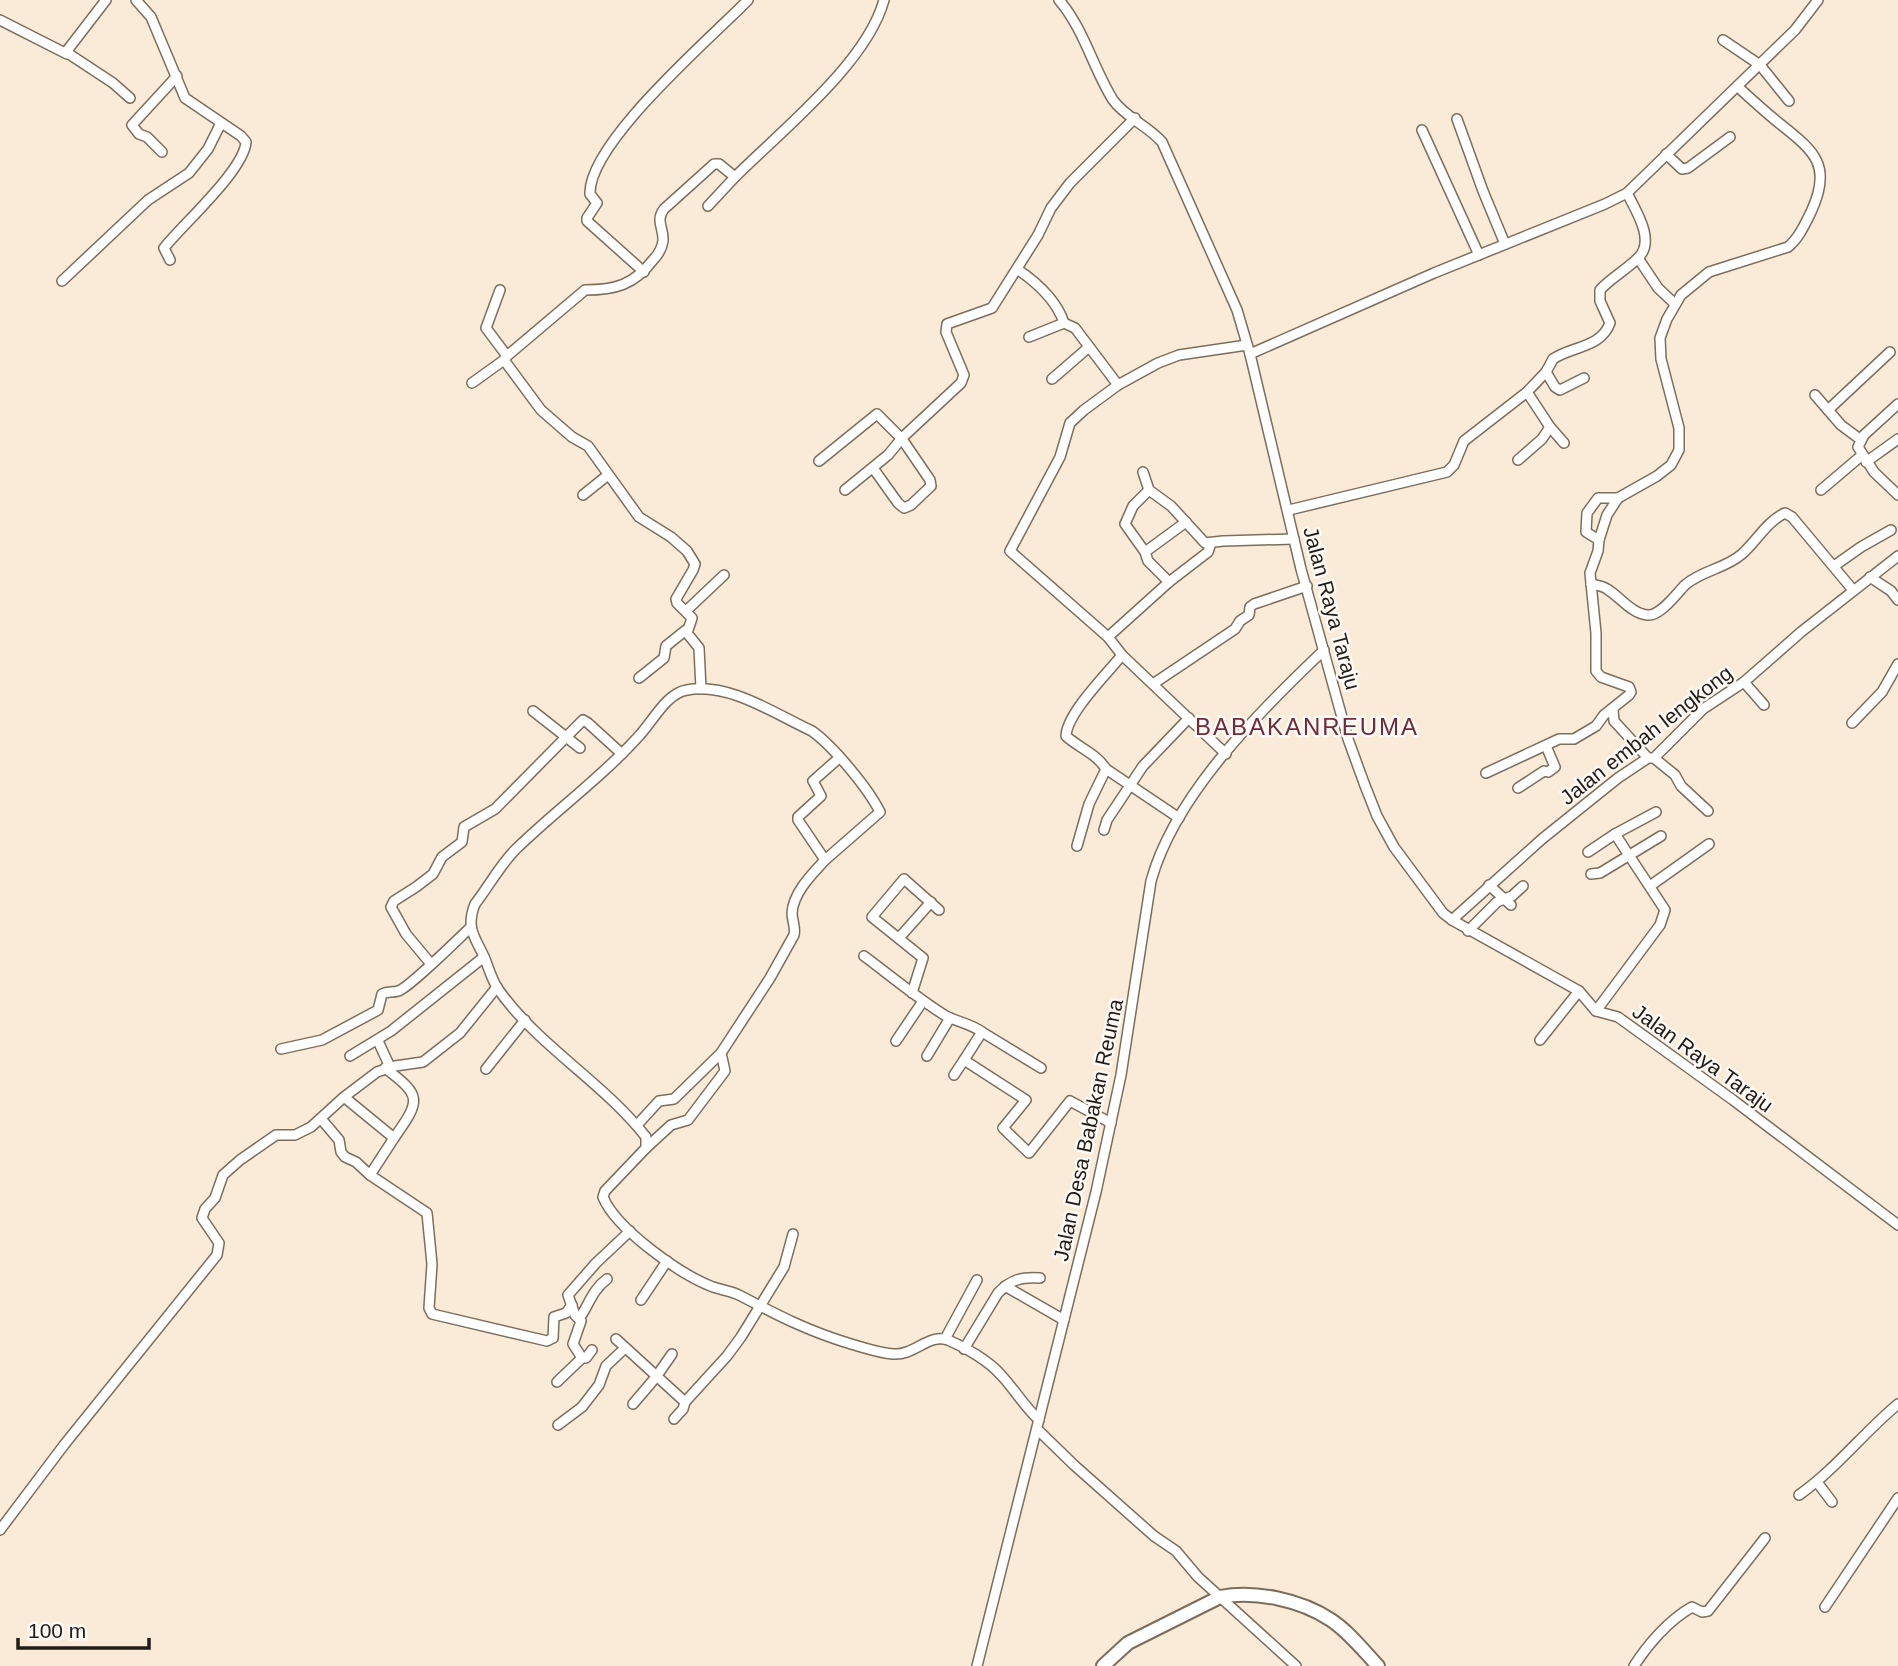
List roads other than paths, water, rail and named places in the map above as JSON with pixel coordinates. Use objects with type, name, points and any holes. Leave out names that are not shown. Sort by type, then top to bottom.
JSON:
[{"type":"main road","points":[[1103,1666],[1128,1643],[1220,1597],[1237,1594],[1279,1600],[1318,1612],[1343,1629],[1378,1666]]},
{"type":"street","points":[[67,54],[67,50],[106,0]]},
{"type":"street","points":[[136,0],[151,17],[189,102],[244,138],[246,142],[246,149],[226,181],[164,248],[170,260]]},
{"type":"street","points":[[644,272],[587,221],[597,204],[590,194],[593,178],[608,150],[638,109],[748,0]]},
{"type":"street","points":[[708,206],[818,97],[866,37],[884,0]]},
{"type":"street","name":"Jalan Raya Taraju","points":[[1059,0],[1084,40],[1114,102],[1153,131],[1162,142],[1237,310],[1289,510],[1294,539],[1348,739],[1377,816],[1406,865],[1443,913],[1452,920],[1579,991],[1595,1011],[1618,1017],[1898,1225]]},
{"type":"street","points":[[1226,754],[1122,655],[1108,637],[1010,551],[1060,457],[1070,424],[1118,385],[1158,363],[1179,355],[1248,349],[1627,193],[1801,24],[1818,0]]},
{"type":"street","points":[[0,20],[67,54],[113,83],[130,98]]},
{"type":"street","points":[[1723,40],[1760,65],[1789,101]]},
{"type":"street","points":[[162,152],[132,125],[177,76]]},
{"type":"street","points":[[1486,773],[1559,740],[1574,738],[1596,726],[1604,715],[1629,695],[1631,689],[1598,675],[1597,633],[1590,569],[1598,551],[1607,515],[1618,498],[1666,470],[1679,450],[1678,428],[1661,359],[1660,338],[1675,304],[1692,284],[1709,272],[1788,247],[1802,230],[1818,196],[1822,175],[1815,154],[1738,87]]},
{"type":"street","points":[[845,490],[888,456],[964,379],[946,332],[947,324],[992,308],[1051,208],[1070,183],[1135,118]]},
{"type":"street","points":[[1457,119],[1505,244]]},
{"type":"street","points":[[62,281],[148,200],[195,167],[208,149],[221,122]]},
{"type":"street","points":[[1422,130],[1479,255]]},
{"type":"street","points":[[1666,154],[1682,169],[1688,168],[1730,137]]},
{"type":"street","points":[[472,383],[506,358],[585,290],[603,291],[621,286],[644,272],[663,244],[659,218],[664,209],[713,164],[719,164],[735,177]]},
{"type":"street","points":[[1289,510],[1447,472],[1458,457],[1464,440],[1527,392],[1546,372],[1553,359],[1591,343],[1608,330],[1610,323],[1600,301],[1600,290],[1638,258],[1646,246],[1644,231],[1627,193]]},
{"type":"street","points":[[1638,258],[1658,288],[1675,304]]},
{"type":"street","points":[[1017,269],[1035,282],[1056,307],[1064,323],[1075,328],[1118,385]]},
{"type":"street","points":[[500,290],[486,328],[541,410],[572,437],[588,446],[639,517],[671,537],[692,559],[693,570],[676,597],[677,603],[687,610],[692,620],[687,630],[666,646],[664,658],[639,678]]},
{"type":"street","points":[[1029,337],[1064,323]]},
{"type":"street","points":[[1052,379],[1089,346]]},
{"type":"street","points":[[1828,410],[1890,352]]},
{"type":"street","points":[[1546,372],[1555,387],[1560,390],[1584,379]]},
{"type":"street","points":[[1527,392],[1550,428],[1564,443]]},
{"type":"street","points":[[1815,395],[1841,425],[1861,440]]},
{"type":"street","points":[[1898,404],[1861,440],[1858,447],[1863,459],[1898,495]]},
{"type":"street","points":[[819,461],[875,414],[902,439],[930,480],[931,486],[911,505],[901,506],[873,468]]},
{"type":"street","points":[[1518,460],[1542,439],[1550,428]]},
{"type":"street","points":[[1821,490],[1863,459],[1898,439]]},
{"type":"street","points":[[1143,472],[1149,490],[1171,506],[1201,540],[1211,543],[1294,539]]},
{"type":"street","points":[[583,495],[608,475]]},
{"type":"street","points":[[1149,490],[1133,506],[1125,524],[1146,552],[1148,561],[1169,582]]},
{"type":"street","points":[[1599,540],[1586,532],[1587,513],[1598,498],[1618,498]]},
{"type":"street","points":[[1591,584],[1607,589],[1620,600],[1649,616],[1670,602],[1686,584],[1744,553],[1753,540],[1785,513],[1792,517],[1853,590]]},
{"type":"street","points":[[1146,552],[1186,522]]},
{"type":"street","points":[[1834,566],[1891,530]]},
{"type":"street","points":[[1108,637],[1169,582],[1208,552],[1211,543]]},
{"type":"street","name":"Jalan embah lengkong","points":[[1452,920],[1489,885],[1618,778],[1651,758],[1703,709],[1744,682],[1853,590],[1898,556]]},
{"type":"street","points":[[687,610],[724,575]]},
{"type":"street","points":[[1870,578],[1891,591],[1898,600]]},
{"type":"street","points":[[1153,684],[1235,629],[1240,621],[1249,615],[1250,607],[1254,604],[1307,586]]},
{"type":"street","points":[[687,630],[699,648],[701,689]]},
{"type":"street","name":"Jalan Desa Babakan Reuma","points":[[977,1666],[1111,1123],[1151,881],[1161,850],[1198,788],[1274,699],[1324,650]]},
{"type":"street","points":[[1122,655],[1076,713],[1066,736],[1088,750],[1106,769],[1179,818]]},
{"type":"street","points":[[1852,723],[1882,692],[1898,664]]},
{"type":"street","points":[[1744,682],[1764,705]]},
{"type":"street","points":[[637,1125],[659,1101],[671,1101],[684,1091],[721,1053],[770,978],[794,935],[792,915],[799,893],[825,860],[880,812],[857,778],[823,738],[737,697],[714,690],[688,690],[676,694],[622,754],[514,850],[475,904],[471,914],[471,927],[476,944],[496,987],[525,1020],[637,1125],[646,1137],[646,1148]]},
{"type":"street","points":[[1612,710],[1614,721],[1651,758],[1675,775],[1681,786],[1708,811]]},
{"type":"street","points":[[533,711],[580,748]]},
{"type":"street","points":[[1104,830],[1107,820],[1153,753],[1189,718]]},
{"type":"street","points":[[432,964],[406,934],[391,907],[394,901],[429,877],[437,869],[442,857],[462,842],[464,827],[495,809],[584,720],[622,754]]},
{"type":"street","points":[[1518,789],[1544,771],[1548,772],[1555,767],[1546,747]]},
{"type":"street","points":[[825,860],[797,817],[821,796],[813,781],[839,758]]},
{"type":"street","points":[[1077,846],[1088,804],[1106,769]]},
{"type":"street","points":[[1588,852],[1656,812]]},
{"type":"street","points":[[1595,1011],[1650,940],[1664,916],[1664,905],[1615,834]]},
{"type":"street","points":[[1591,874],[1600,873],[1661,836]]},
{"type":"street","points":[[1650,886],[1709,844]]},
{"type":"street","points":[[912,993],[923,958],[872,917],[904,879],[939,911]]},
{"type":"street","points":[[1489,885],[1511,905]]},
{"type":"street","points":[[1468,931],[1484,913],[1523,886]]},
{"type":"street","points":[[899,938],[931,902]]},
{"type":"street","points":[[281,1049],[322,1040],[377,1010],[382,994],[390,990],[398,991],[432,964],[471,927]]},
{"type":"street","points":[[864,956],[923,1001],[950,1018],[982,1031],[1041,1068]]},
{"type":"street","points":[[350,1056],[378,1041],[484,957]]},
{"type":"street","points":[[0,1530],[64,1445],[216,1255],[219,1243],[202,1218],[205,1209],[215,1198],[226,1171],[276,1135],[295,1135],[322,1120],[344,1097],[387,1068],[423,1062],[460,1033],[496,987]]},
{"type":"street","points":[[1540,1041],[1579,991]]},
{"type":"street","points":[[896,1041],[923,1001]]},
{"type":"street","points":[[927,1056],[950,1018]]},
{"type":"street","points":[[486,1069],[525,1020]]},
{"type":"street","points":[[954,1075],[982,1031]]},
{"type":"street","points":[[370,1175],[411,1113],[415,1102],[408,1086],[387,1068],[378,1041]]},
{"type":"street","points":[[721,1053],[725,1071],[688,1120],[671,1125],[605,1191],[603,1197],[630,1231],[667,1261],[712,1286],[736,1293],[804,1329],[895,1354],[906,1354],[929,1341],[945,1339],[996,1369],[1074,1465],[1169,1547],[1296,1666]]},
{"type":"street","points":[[964,1060],[1026,1100],[1003,1128],[1029,1153],[1070,1101],[1111,1123]]},
{"type":"street","points":[[344,1097],[394,1138]]},
{"type":"street","points":[[322,1120],[339,1140],[341,1152],[345,1157],[429,1217],[432,1264],[429,1308],[432,1314],[547,1341],[553,1338],[554,1317],[566,1313],[572,1305]]},
{"type":"street","points":[[582,1358],[573,1344],[580,1325],[569,1299],[572,1290],[603,1255],[630,1231]]},
{"type":"street","points":[[674,1419],[683,1409],[685,1402],[727,1356],[760,1307],[784,1267],[793,1234]]},
{"type":"street","points":[[641,1300],[667,1261]]},
{"type":"street","points":[[964,1349],[1005,1286],[1015,1279],[1040,1278]]},
{"type":"street","points":[[579,1319],[593,1292],[607,1279]]},
{"type":"street","points":[[945,1339],[977,1280]]},
{"type":"street","points":[[1005,1286],[1064,1320]]},
{"type":"street","points":[[616,1339],[685,1402]]},
{"type":"street","points":[[558,1425],[582,1407],[600,1385],[606,1366],[625,1348]]},
{"type":"street","points":[[557,1382],[592,1350]]},
{"type":"street","points":[[633,1404],[672,1354]]},
{"type":"street","points":[[1799,1495],[1834,1468],[1848,1451],[1898,1404]]},
{"type":"street","points":[[1817,1482],[1832,1502]]},
{"type":"street","points":[[1825,1607],[1898,1498]]},
{"type":"street","points":[[1634,1666],[1644,1650],[1684,1612],[1692,1607],[1702,1612],[1708,1611],[1765,1538]]},
{"type":"district","name":"BABAKANREUMA","points":[[1307,726]]}]
